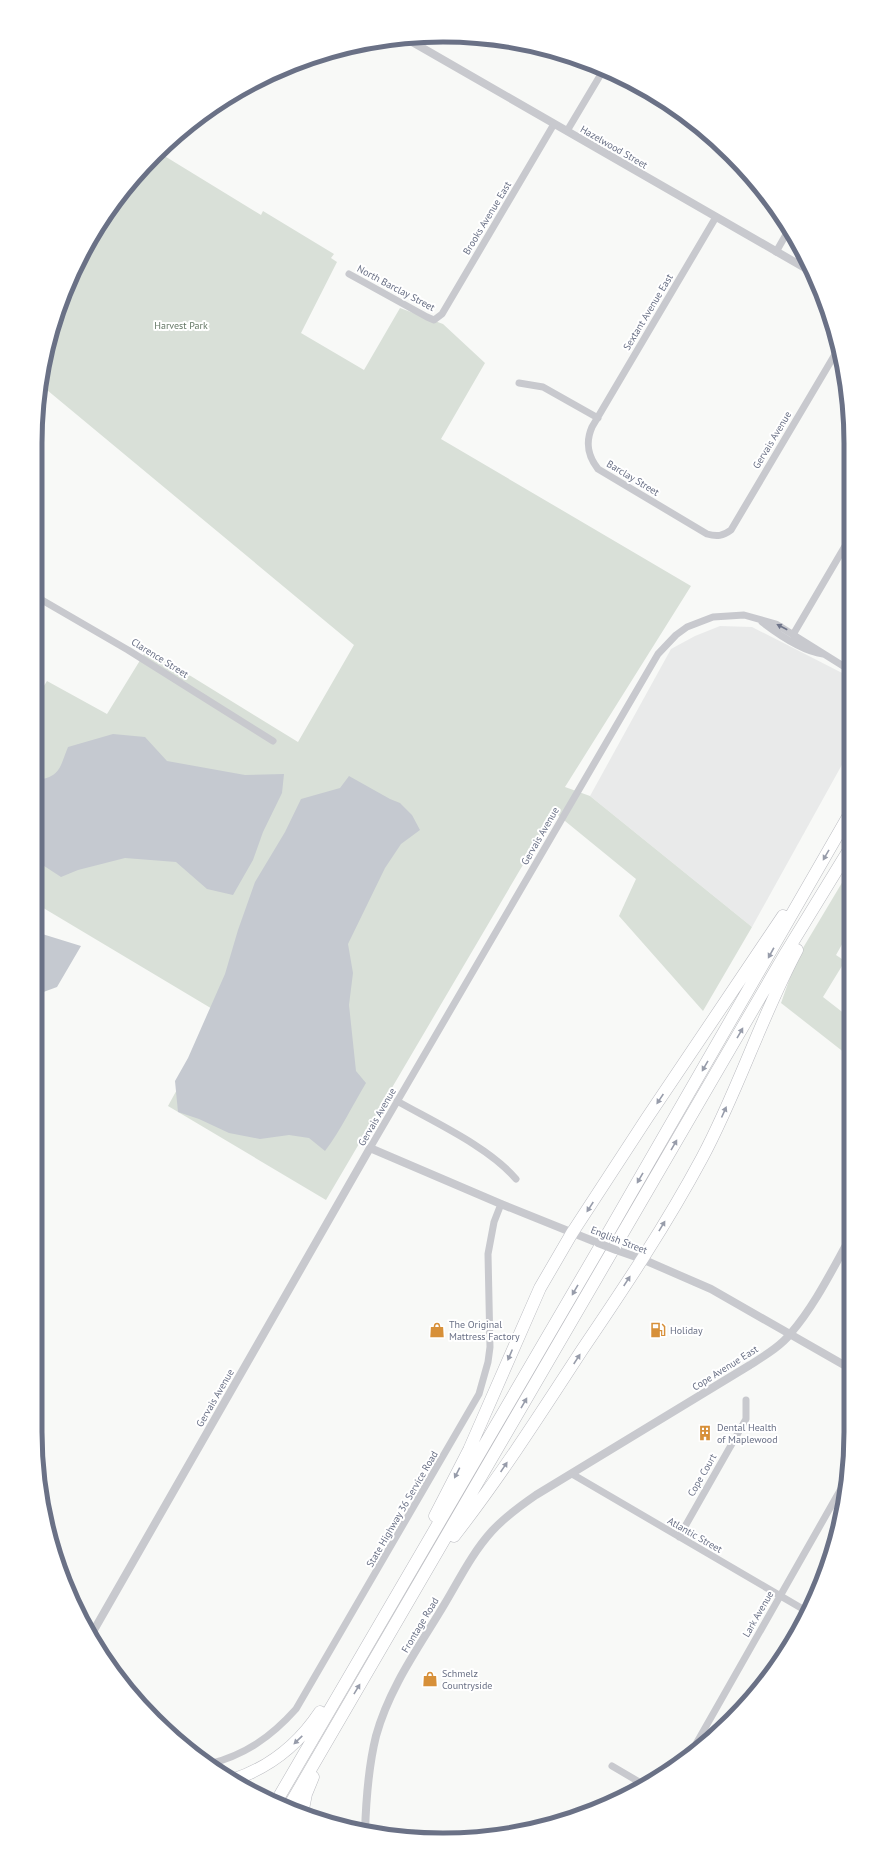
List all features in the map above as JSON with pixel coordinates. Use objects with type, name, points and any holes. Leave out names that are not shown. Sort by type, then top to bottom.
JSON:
[{"type":"highway","points":[[279,1797],[844,824]]},
{"type":"highway","points":[[291,1802],[784,956],[844,859]]},
{"type":"highway","points":[[423,1577],[475,1509],[553,1395],[642,1259],[688,1183],[708,1146],[792,958],[844,860]]},
{"type":"highway","points":[[380,1625],[469,1450],[534,1300],[572,1233],[792,902],[817,870]]},
{"type":"highway","points":[[239,1777],[259,1769],[276,1759],[303,1735],[370,1641]]},
{"type":"highway","points":[[303,1808],[306,1794],[312,1778],[338,1722]]},
{"type":"street","name":"Hazelwood Street","points":[[416,43],[804,267]]},
{"type":"street","points":[[567,131],[600,75]]},
{"type":"street","name":"Brooks Avenue East","points":[[434,320],[442,314],[554,124]]},
{"type":"street","name":"Sextant Avenue East","points":[[598,418],[716,217]]},
{"type":"street","points":[[776,252],[785,235]]},
{"type":"street","name":"North Barclay Street","points":[[349,274],[434,320]]},
{"type":"street","name":"Gervais Avenue","points":[[721,536],[731,530],[834,356]]},
{"type":"street","points":[[519,383],[543,387],[598,418]]},
{"type":"street","name":"Barclay Street","points":[[598,418],[590,432],[588,446],[592,462],[598,468],[707,534],[721,536]]},
{"type":"street","points":[[794,634],[844,549]]},
{"type":"street","name":"Clarence Street","points":[[42,600],[128,650],[273,741]]},
{"type":"street","name":"Gervais Avenue","points":[[94,1629],[397,1101],[658,654],[676,635],[687,627],[713,617],[744,615],[761,620]]},
{"type":"street","points":[[761,620],[776,624],[794,634],[844,667]]},
{"type":"street","points":[[761,620],[772,630],[813,652],[823,654]]},
{"type":"street","points":[[397,1101],[472,1144],[507,1169],[516,1179]]},
{"type":"street","name":"English Street","points":[[370,1148],[572,1233],[642,1259],[710,1289],[844,1365]]},
{"type":"street","name":"State Highway 36 Service Road","points":[[216,1762],[234,1756],[257,1744],[281,1725],[296,1709],[479,1394],[488,1362],[490,1346],[488,1254],[494,1222],[501,1204]]},
{"type":"street","name":"Cope Avenue East","points":[[572,1474],[750,1366],[790,1334],[806,1313],[844,1248]]},
{"type":"street","name":"Cope Court","points":[[679,1537],[746,1419],[746,1400]]},
{"type":"street","name":"Atlantic Street","points":[[572,1474],[803,1609]]},
{"type":"street","name":"Frontage Road","points":[[366,1825],[367,1791],[372,1754],[383,1715],[402,1674],[470,1561],[492,1532],[520,1506],[572,1474]]},
{"type":"street","name":"Lark Avenue","points":[[698,1741],[840,1491]]},
{"type":"street","points":[[612,1766],[639,1782]]},
{"type":"shaded area","points":[[720,626],[752,627],[844,674],[844,761],[752,927],[590,796],[671,649],[695,636]]},
{"type":"shaded area","points":[[113,734],[145,737],[167,761],[245,775],[284,774],[282,793],[263,832],[253,860],[233,895],[207,889],[176,862],[125,858],[78,870],[61,877],[42,865],[42,779],[50,777],[58,770],[68,747]]},
{"type":"shaded area","points":[[349,776],[400,803],[412,815],[420,830],[401,844],[385,868],[348,944],[353,973],[349,1005],[356,1071],[366,1083],[325,1151],[309,1138],[289,1135],[260,1139],[229,1133],[199,1119],[178,1112],[175,1081],[188,1058],[225,974],[238,930],[255,882],[285,832],[301,799],[340,788]]},
{"type":"shaded area","points":[[42,934],[81,946],[57,987],[42,993]]},
{"type":"green space","name":"Harvest Park","points":[[163,155],[261,215],[263,211],[334,254],[331,258],[337,262],[301,333],[364,370],[400,308],[443,324],[485,363],[441,439],[691,586],[565,787],[590,796],[752,927],[703,1011],[619,916],[636,879],[554,812],[326,1200],[168,1106],[219,1013],[42,907],[42,689],[47,681],[107,714],[147,649],[298,742],[354,645],[45,389],[63,314],[83,266],[96,242],[125,199]]},
{"type":"green space","points":[[844,879],[844,941],[836,955],[844,960],[844,963],[823,997],[844,1013],[844,1052],[781,1003],[797,958]]},
{"type":"place","name":"The Original Mattress Factory","points":[[437,1330]]},
{"type":"place","name":"Holiday","points":[[658,1330]]},
{"type":"place","name":"Dental Health of Maplewood","points":[[705,1433]]},
{"type":"place","name":"Schmelz Countryside","points":[[430,1679]]}]
